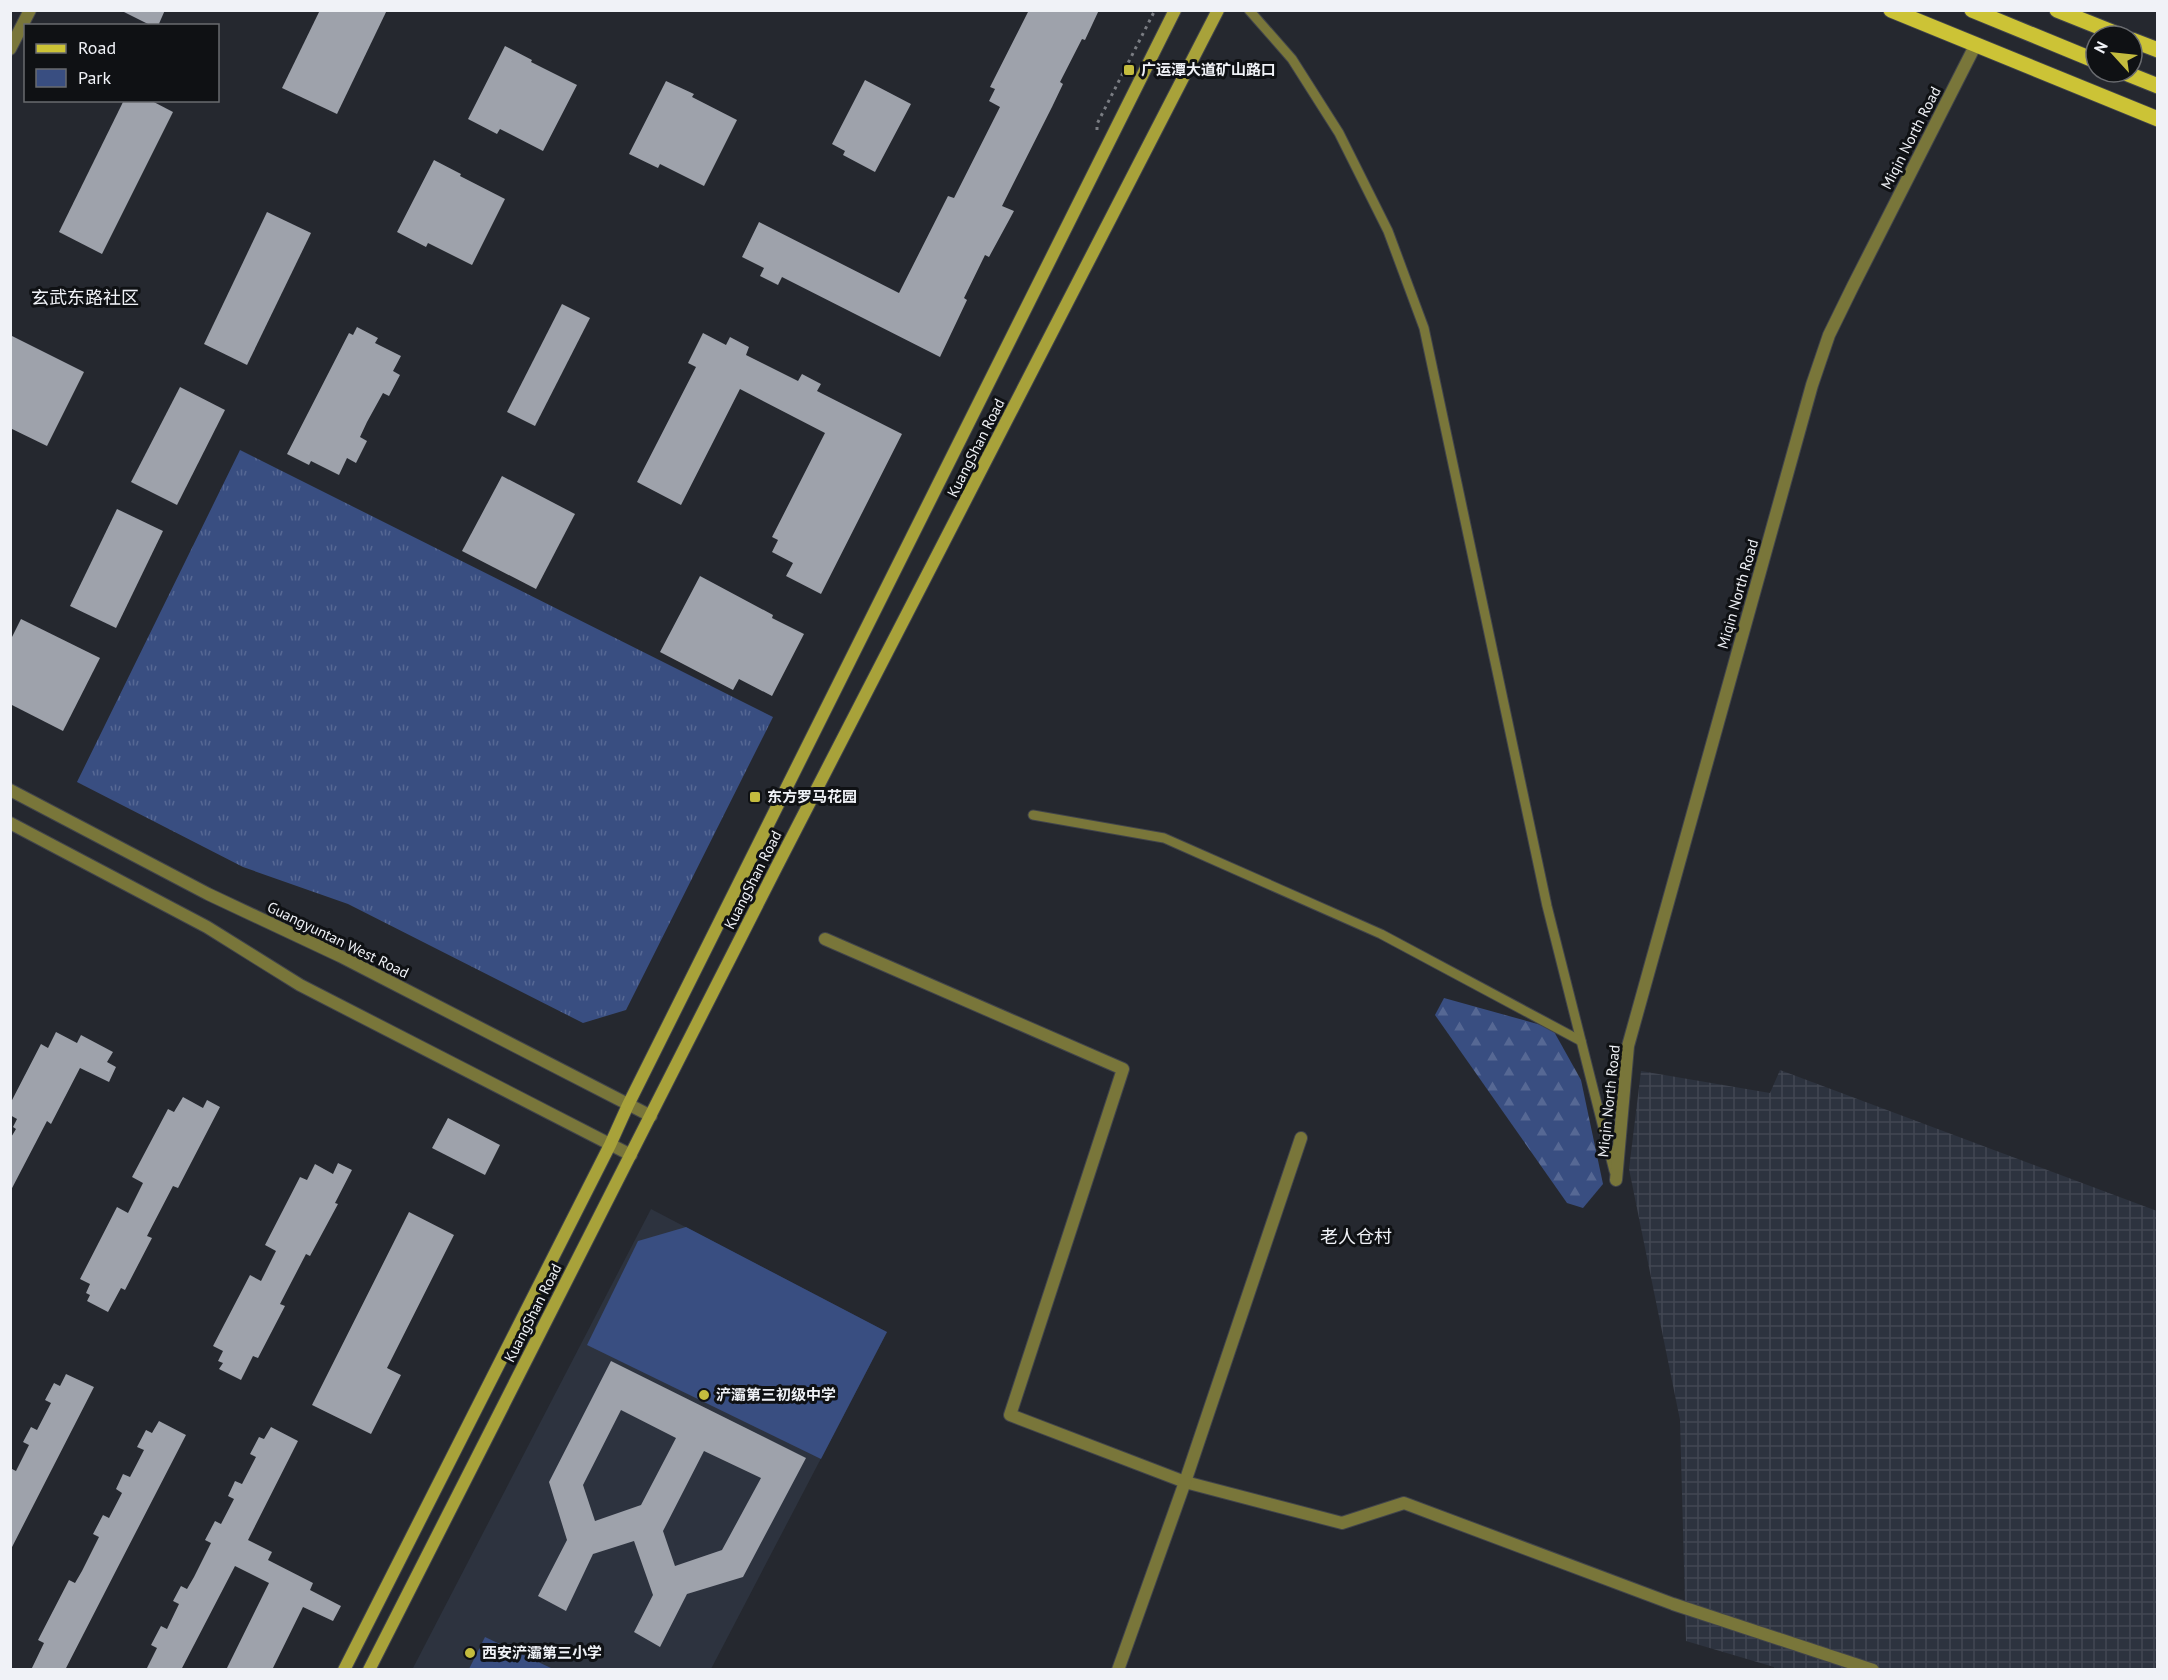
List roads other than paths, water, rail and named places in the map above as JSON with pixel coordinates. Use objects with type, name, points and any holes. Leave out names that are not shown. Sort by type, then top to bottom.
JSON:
[{"type":"main road","name":"KuangShan Road","points":[[344,1670],[610,1145],[1175,10]]},
{"type":"main road","name":"KuangShan Road","points":[[369,1670],[776,868],[1218,10]]},
{"type":"main road","points":[[1892,10],[2157,119]]},
{"type":"main road","points":[[1972,10],[2084,56]]},
{"type":"main road","points":[[2058,10],[2092,24]]},
{"type":"street","points":[[10,49],[30,10]]},
{"type":"street","name":"Miqin North Road","points":[[1616,1180],[1628,1046],[1812,385],[1829,335],[1976,44]]},
{"type":"street","name":"Guangyuntan West Road","points":[[10,790],[208,894],[340,956],[651,1116]]},
{"type":"street","points":[[10,823],[207,927],[300,985],[631,1155]]},
{"type":"street","points":[[825,939],[1123,1069],[1011,1414],[1185,1482],[1342,1522],[1404,1503],[1673,1604],[1873,1670]]},
{"type":"street","points":[[1118,1670],[1185,1482],[1301,1138]]},
{"type":"lane","points":[[1249,10],[1292,59],[1339,133],[1388,231],[1424,328],[1547,906],[1616,1180]]},
{"type":"lane","points":[[1033,816],[1164,838],[1381,934],[1581,1041]]},
{"type":"place","name":"广运潭大道矿山路口","points":[[1129,70]]},
{"type":"place","name":"东方罗马花园","points":[[755,797]]},
{"type":"place","name":"浐灞第三初级中学","points":[[704,1395]]},
{"type":"place","name":"西安浐灞第三小学","points":[[470,1653]]},
{"type":"district","name":"玄武东路社区","points":[[85,298]]},
{"type":"district","name":"老人仓村","points":[[1356,1237]]}]
